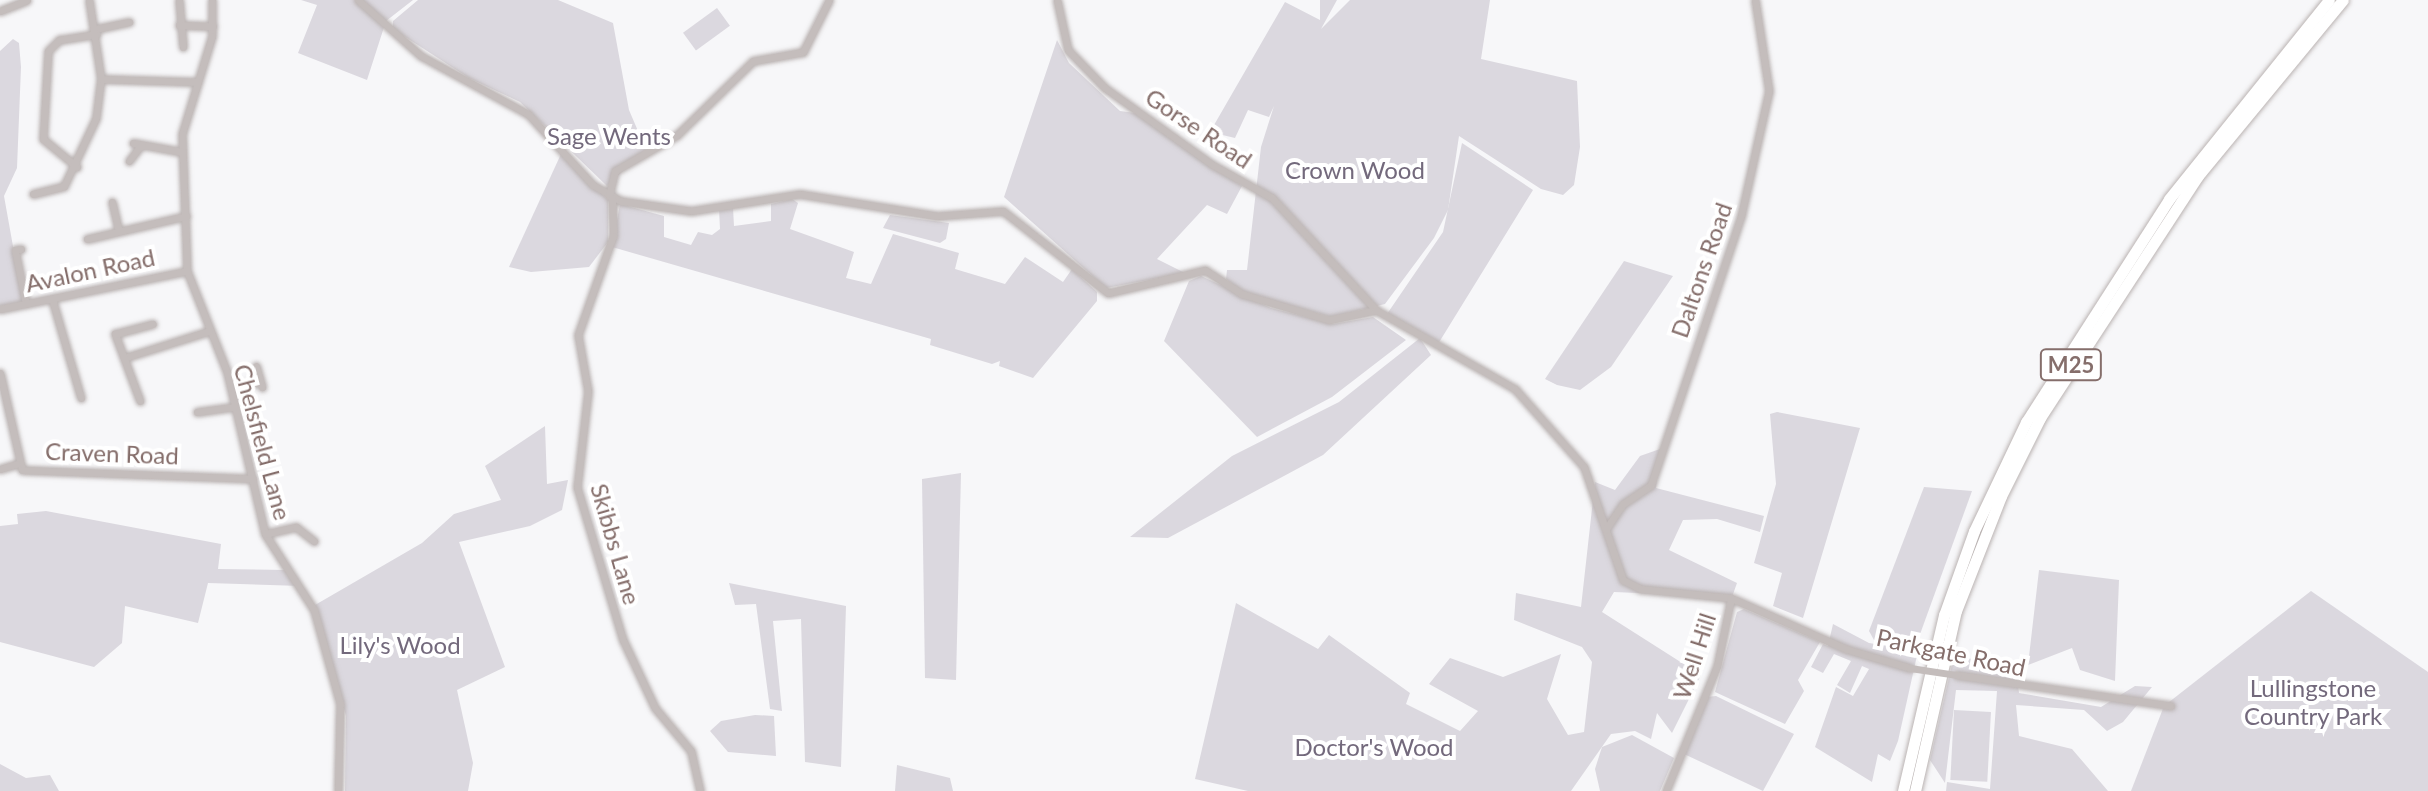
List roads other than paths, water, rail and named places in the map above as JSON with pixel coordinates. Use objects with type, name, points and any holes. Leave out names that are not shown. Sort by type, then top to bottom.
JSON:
[{"type":"highway","name":"M25","points":[[1903,791],[1944,615],[1974,531],[2026,422],[2160,211],[2329,0]]},
{"type":"highway","name":"M25","points":[[1915,791],[1935,687],[1966,583],[2045,410],[2197,177],[2343,0]]},
{"type":"street","points":[[0,11],[27,0]]},
{"type":"street","points":[[33,194],[64,186],[77,167],[96,118],[101,79],[97,31],[89,0]]},
{"type":"street","points":[[179,0],[183,47]]},
{"type":"street","name":"Chelsfield Lane","points":[[212,0],[213,26],[182,152],[187,271],[232,388],[265,534],[314,610],[340,704],[338,791]]},
{"type":"street","points":[[358,0],[421,56],[528,114],[610,197],[662,211],[800,194],[937,216],[1003,211],[1108,293],[1205,270],[1242,294],[1329,320],[1376,310]]},
{"type":"street","points":[[610,197],[615,171],[677,135],[753,61],[803,52],[829,0]]},
{"type":"street","name":"Gorse Road","points":[[1057,0],[1060,33],[1086,70],[1213,165],[1272,198],[1376,310],[1515,389],[1584,467],[1606,529]]},
{"type":"street","name":"Daltons Road","points":[[1606,529],[1623,504],[1651,485],[1741,216],[1769,91],[1755,0]]},
{"type":"street","points":[[77,167],[43,139],[48,51],[53,42],[129,22]]},
{"type":"street","points":[[179,25],[213,26]]},
{"type":"street","points":[[101,79],[198,82]]},
{"type":"street","points":[[129,161],[137,144],[182,152]]},
{"type":"street","name":"Skibbs Lane","points":[[610,197],[613,236],[578,335],[588,391],[577,487],[623,640],[655,708],[691,751],[700,791]]},
{"type":"street","points":[[112,202],[118,229]]},
{"type":"street","points":[[87,239],[118,229],[186,216]]},
{"type":"street","points":[[21,249],[15,250],[26,304]]},
{"type":"street","name":"Avalon Road","points":[[0,309],[187,271]]},
{"type":"street","points":[[52,299],[81,398]]},
{"type":"street","points":[[140,401],[115,334],[153,324]]},
{"type":"street","points":[[124,358],[209,331]]},
{"type":"street","points":[[232,388],[261,384],[256,366]]},
{"type":"street","name":"Craven Road","points":[[0,373],[16,464],[22,470],[253,479]]},
{"type":"street","points":[[197,412],[234,407]]},
{"type":"street","points":[[0,469],[16,464]]},
{"type":"street","points":[[265,534],[296,527],[314,541]]},
{"type":"street","name":"Well Hill","points":[[1606,529],[1623,580],[1641,589],[1731,598],[1717,666],[1666,791]]},
{"type":"street","name":"Parkgate Road","points":[[1731,598],[1846,649],[1910,668],[2171,706]]},
{"type":"park label","name":"Sage Wents","points":[[609,136]]},
{"type":"park label","name":"Crown Wood","points":[[1355,170]]},
{"type":"park label","name":"Lily's Wood","points":[[400,645]]},
{"type":"park label","name":"Lullingstone Country Park","points":[[2313,702]]},
{"type":"park label","name":"Doctor's Wood","points":[[1374,747]]}]
